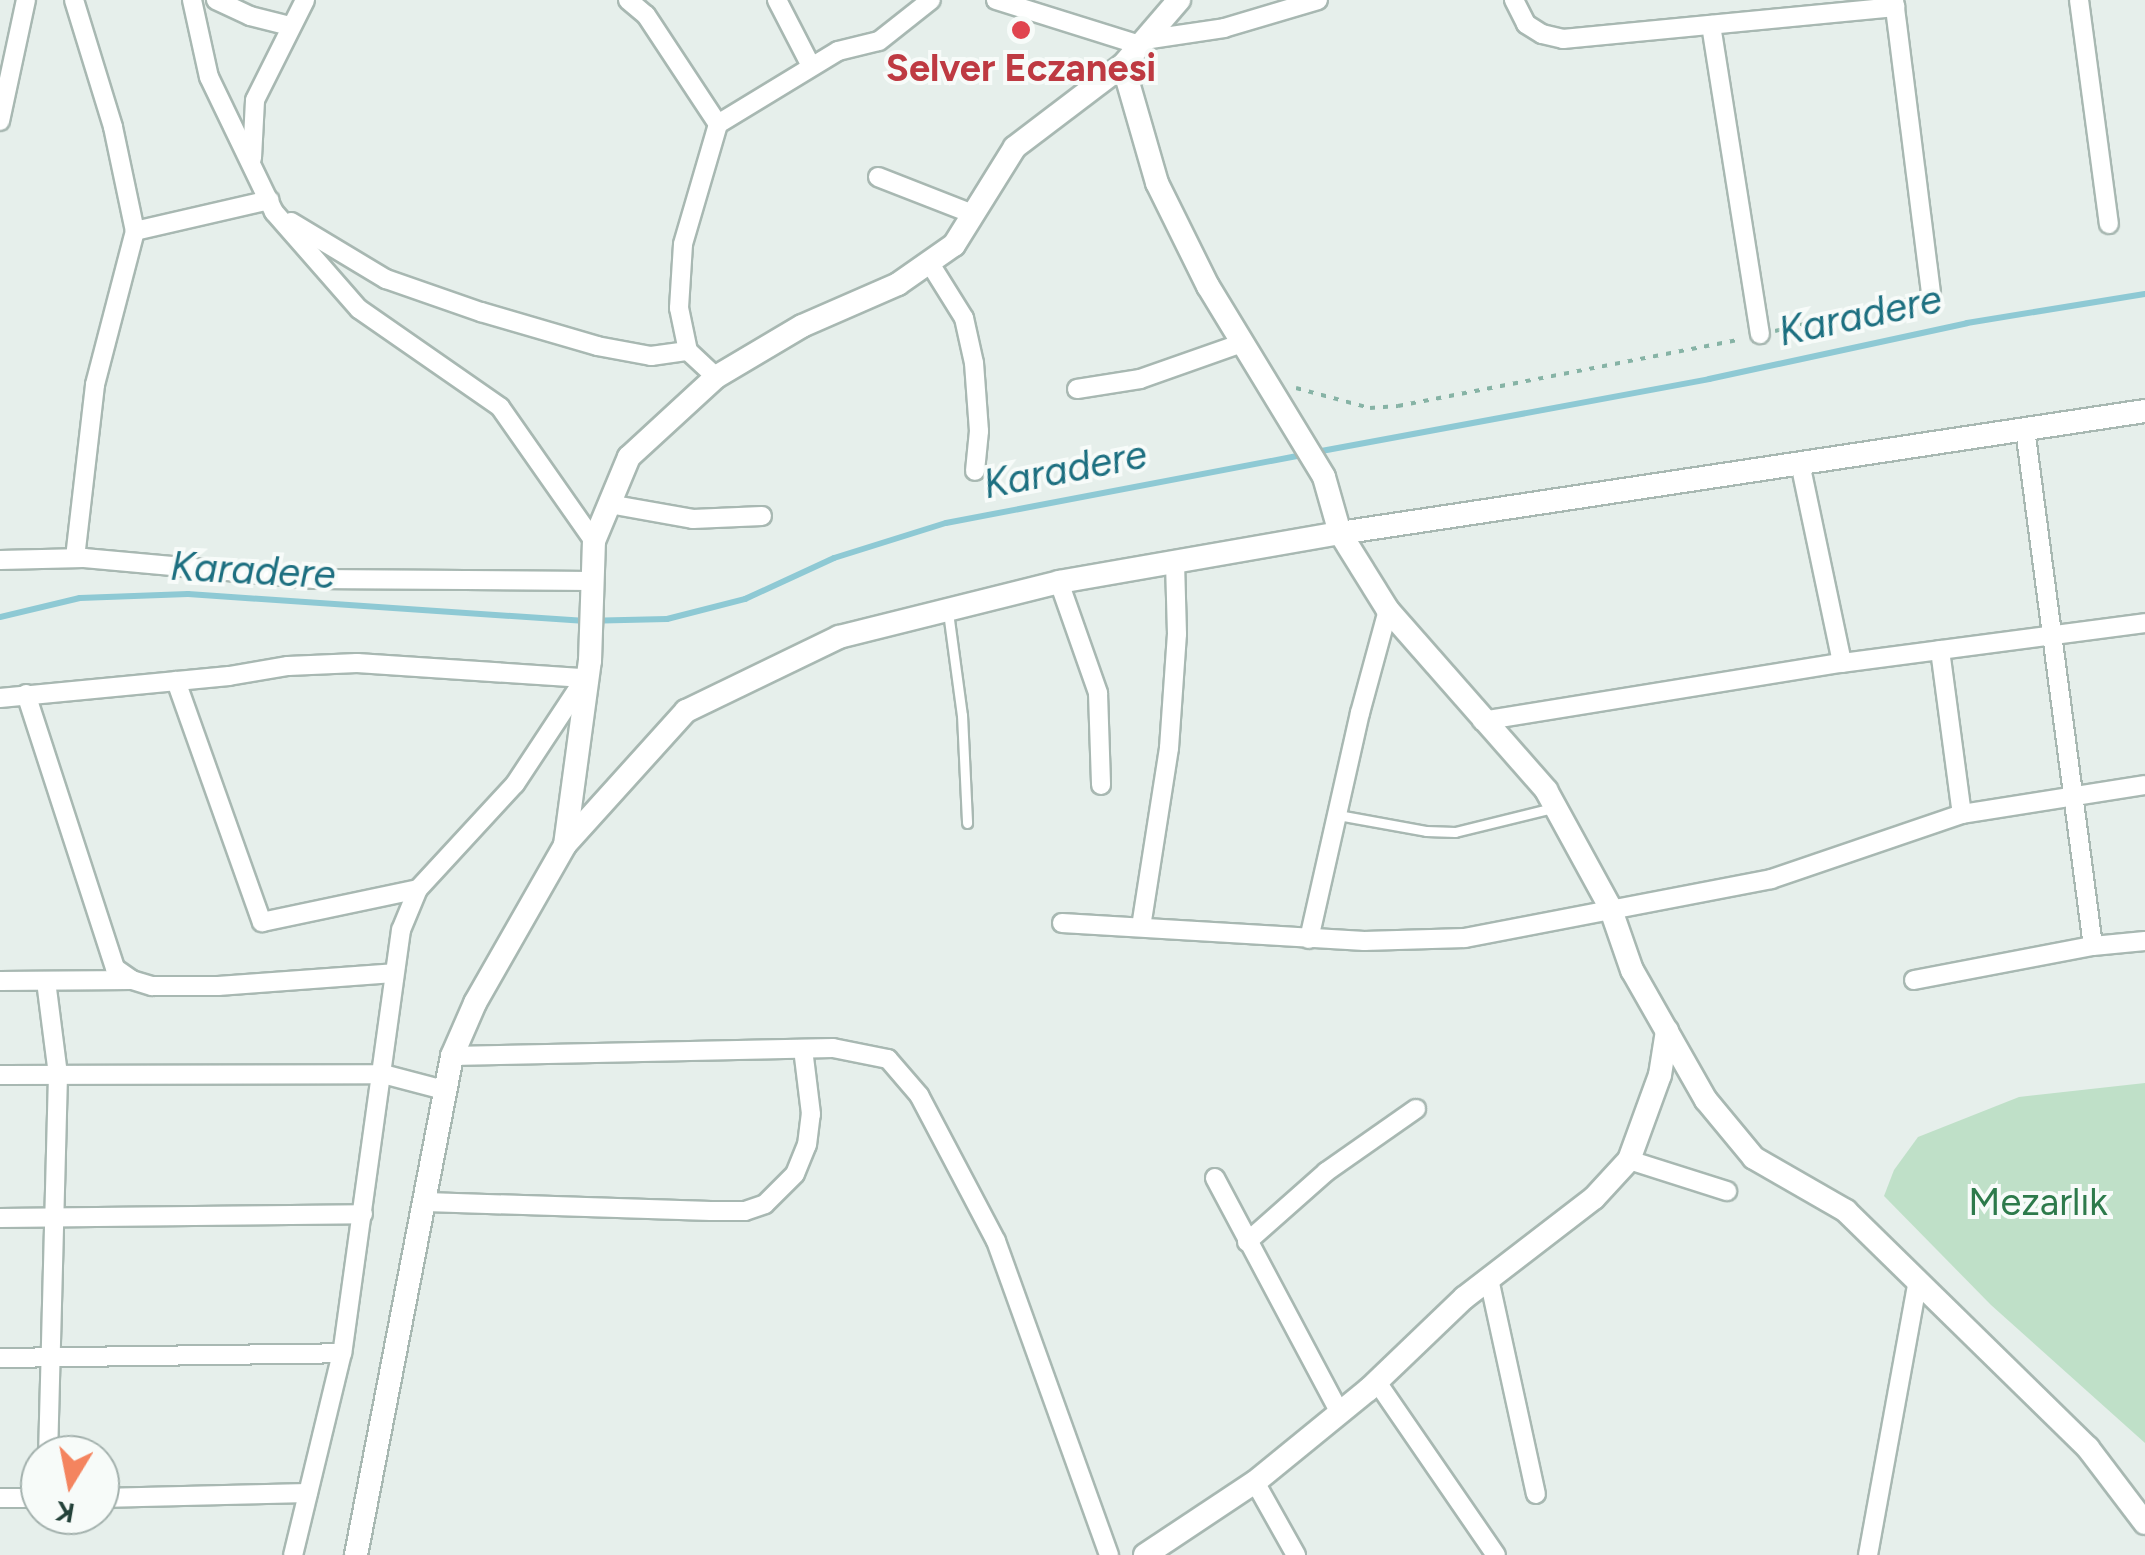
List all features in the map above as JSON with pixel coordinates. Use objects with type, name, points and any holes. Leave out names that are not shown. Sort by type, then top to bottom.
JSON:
[{"type":"street","points":[[0,121],[26,0]]},
{"type":"street","points":[[74,0],[112,127],[135,231],[95,386],[75,558]]},
{"type":"street","points":[[192,0],[209,77],[272,206],[358,309],[500,407],[594,541]]},
{"type":"street","points":[[216,0],[250,16],[290,26]]},
{"type":"street","points":[[252,163],[255,100],[305,0]]},
{"type":"street","points":[[628,0],[646,15],[718,124]]},
{"type":"street","points":[[777,0],[811,66]]},
{"type":"street","points":[[716,377],[688,351],[678,308],[683,244],[718,124],[838,52],[879,41],[931,0]]},
{"type":"street","points":[[996,0],[1142,42],[1224,28],[1318,0]]},
{"type":"street","points":[[565,845],[588,670],[594,541],[628,457],[716,377],[802,326],[898,284],[954,245],[1015,148],[1123,65],[1179,0]]},
{"type":"street","points":[[1514,0],[1526,24],[1542,34],[1563,39],[1895,4],[1931,293]]},
{"type":"street","points":[[2079,0],[2110,224]]},
{"type":"street","points":[[1711,25],[1760,334]]},
{"type":"street","points":[[1123,65],[1157,183],[1242,343],[1324,477],[1340,533],[1388,610],[1546,790],[1610,907],[1632,970],[1706,1100],[1754,1158],[1846,1211],[2088,1448],[2141,1510]]},
{"type":"street","points":[[878,177],[973,214]]},
{"type":"street","points":[[135,231],[272,206],[386,279],[597,346],[651,356],[688,351]]},
{"type":"street","points":[[929,262],[964,318],[974,362],[979,432],[975,472]]},
{"type":"street","points":[[1077,389],[1140,380],[1242,343]]},
{"type":"street","points":[[356,1555],[452,1056],[475,1002],[565,845],[686,711],[839,637],[1059,582],[1340,533],[2145,411]]},
{"type":"street","points":[[2025,429],[2093,946]]},
{"type":"street","points":[[1800,463],[1842,663]]},
{"type":"street","points":[[609,504],[692,519],[762,516]]},
{"type":"street","points":[[0,560],[75,558],[315,579],[591,589]]},
{"type":"street","points":[[1141,927],[1169,748],[1177,634],[1175,562]]},
{"type":"street","points":[[1059,582],[1098,693],[1101,785]]},
{"type":"street","points":[[1310,939],[1388,610]]},
{"type":"street","points":[[1482,721],[1842,663],[2145,623]]},
{"type":"street","points":[[1940,650],[1962,814]]},
{"type":"street","points":[[0,698],[288,666],[357,663],[588,670]]},
{"type":"street","points":[[293,1555],[342,1354],[400,930],[418,889],[516,784],[588,670]]},
{"type":"street","points":[[176,681],[262,922],[418,889]]},
{"type":"street","points":[[26,694],[115,968],[132,980]]},
{"type":"street","points":[[1062,923],[1310,939],[1464,938],[1610,907],[1771,880],[1962,814],[2145,785]]},
{"type":"street","points":[[1914,980],[2093,946],[2145,941]]},
{"type":"street","points":[[0,981],[132,980],[152,986],[218,986],[394,973]]},
{"type":"street","points":[[46,980],[58,1075],[49,1435]]},
{"type":"street","points":[[1145,1555],[1255,1482],[1377,1382],[1488,1278],[1594,1198],[1629,1160],[1660,1075],[1666,1030]]},
{"type":"street","points":[[426,1202],[711,1211],[745,1211],[765,1204],[795,1174],[808,1145],[811,1114],[803,1048]]},
{"type":"street","points":[[452,1056],[834,1048],[888,1060],[920,1095],[996,1242],[1109,1555]]},
{"type":"street","points":[[0,1075],[383,1074],[444,1090]]},
{"type":"street","points":[[1246,1242],[1326,1172],[1416,1109]]},
{"type":"street","points":[[1629,1160],[1727,1191]]},
{"type":"street","points":[[1216,1178],[1246,1242],[1340,1413]]},
{"type":"street","points":[[0,1218],[363,1214]]},
{"type":"street","points":[[1488,1278],[1536,1494]]},
{"type":"street","points":[[1868,1555],[1918,1281]]},
{"type":"street","points":[[0,1358],[342,1354]]},
{"type":"street","points":[[1377,1382],[1496,1555]]},
{"type":"street","points":[[1255,1482],[1296,1555]]},
{"type":"street","points":[[120,1498],[308,1494]]},
{"type":"lane","points":[[948,610],[962,714],[967,823]]},
{"type":"lane","points":[[1337,815],[1408,829],[1456,832],[1556,808]]},
{"type":"path","points":[[1272,392],[1306,389],[1370,408],[1398,406],[1760,334],[1931,293]]},
{"type":"green space","name":"Mezarlık","points":[[2145,1083],[2145,1443],[1991,1305],[1884,1196],[1894,1170],[1918,1137],[2019,1097]]},
{"type":"waterway","name":"Karadere","points":[[1316,452],[1709,379],[1967,323],[2145,294]]},
{"type":"waterway","name":"Karadere","points":[[0,617],[80,598],[188,594],[582,621],[667,619],[745,599],[834,558],[946,523],[1304,455]]},
{"type":"place","name":"Selver Eczanesi","points":[[1021,30]]}]
